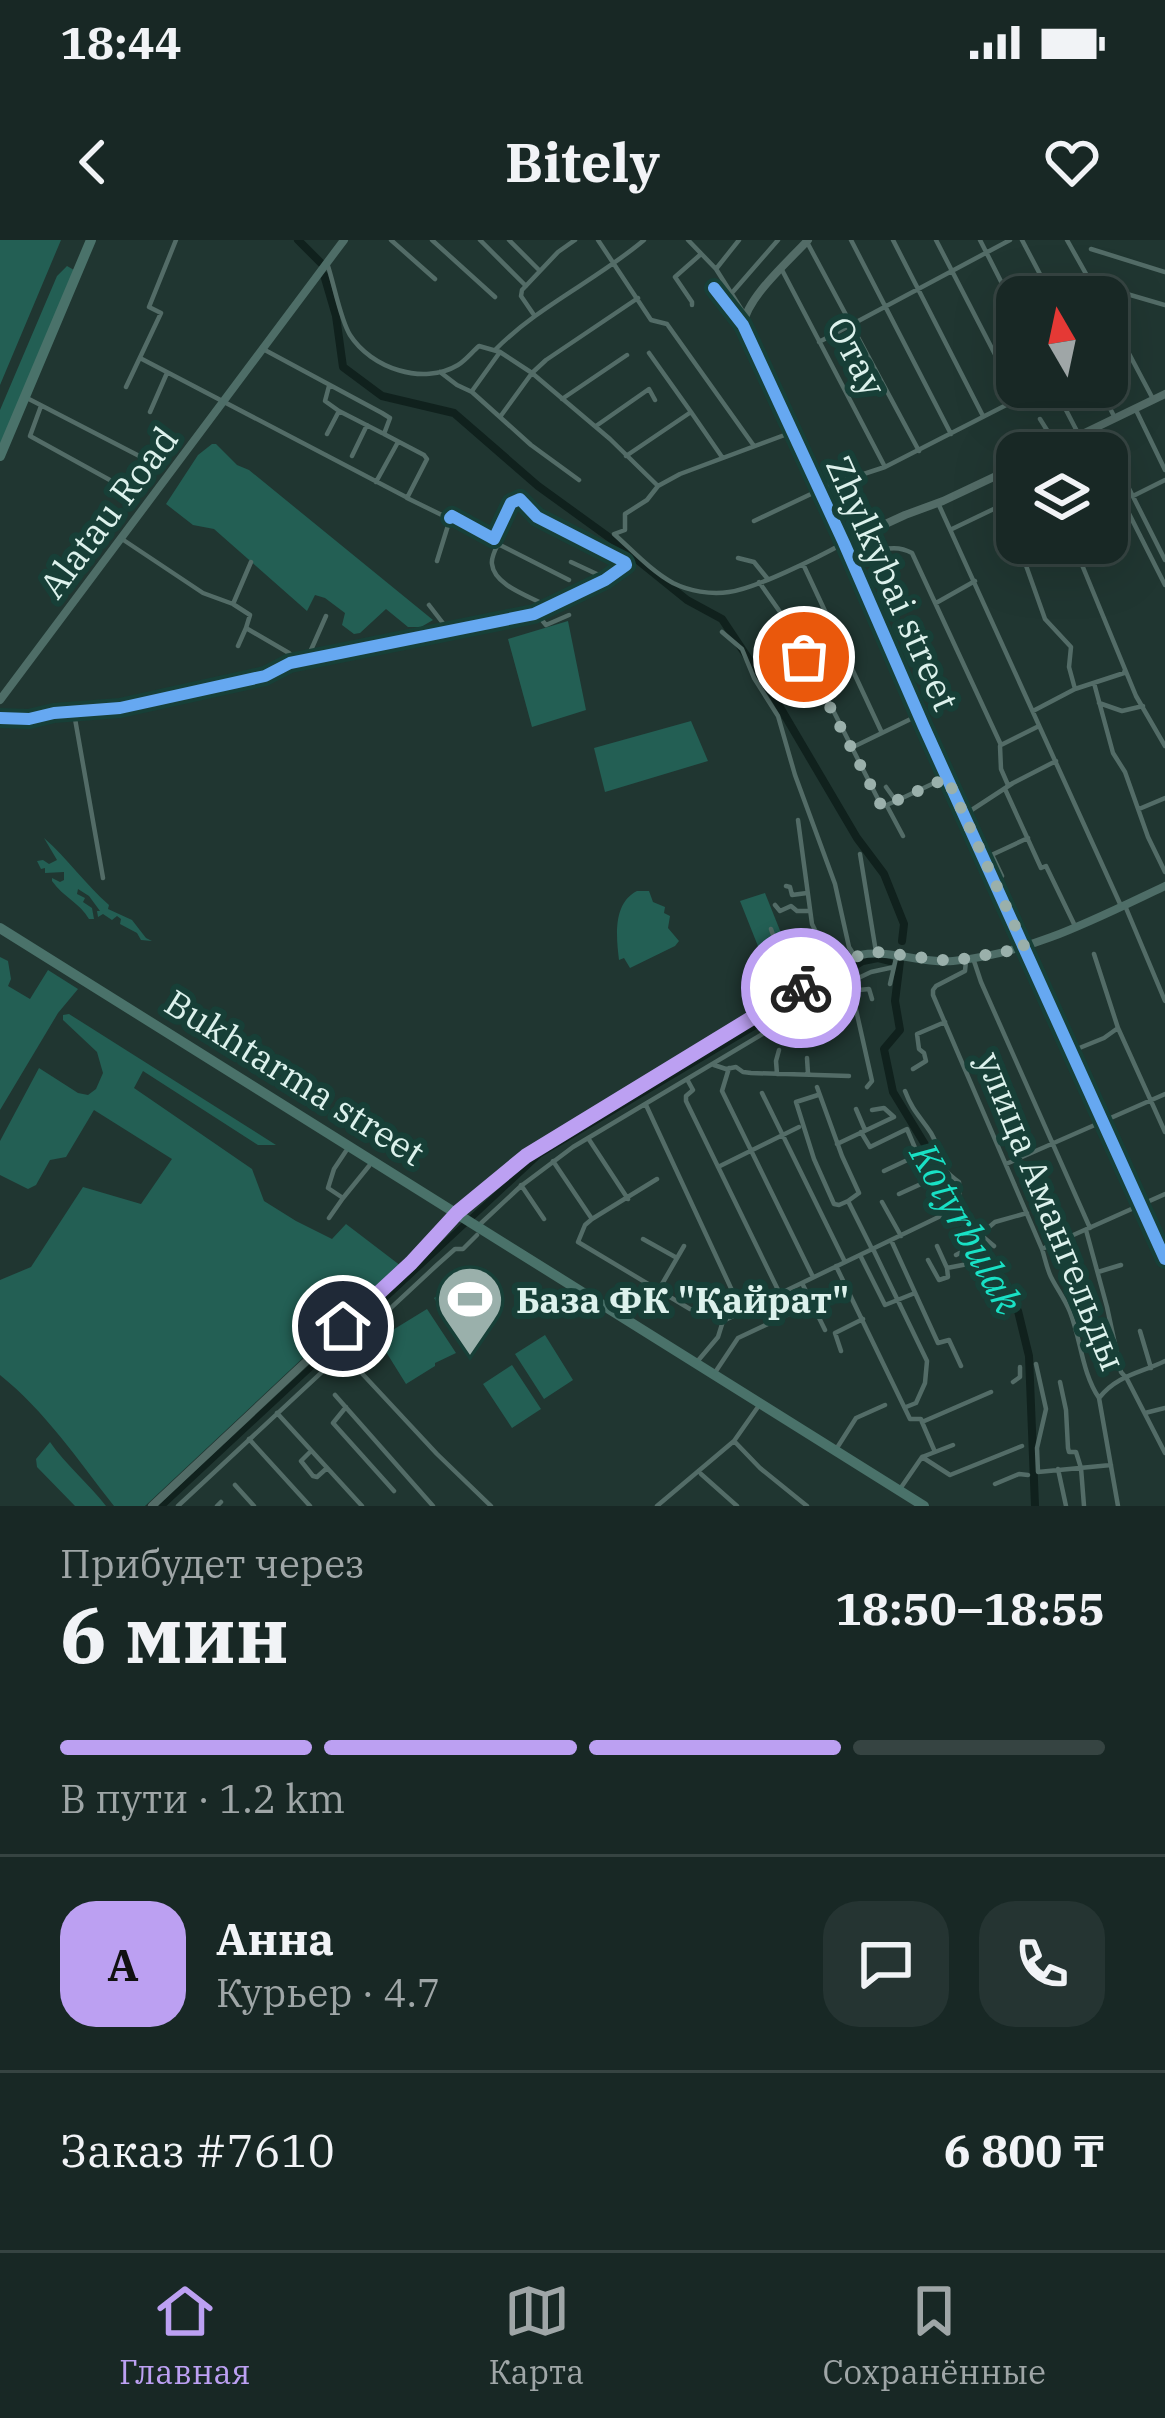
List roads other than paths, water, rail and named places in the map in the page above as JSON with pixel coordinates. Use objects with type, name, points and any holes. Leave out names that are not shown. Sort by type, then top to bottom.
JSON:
[{"type":"main road","points":[[0,456],[91,240]]},
{"type":"main road","name":"Alatau Road","points":[[0,700],[344,240]]},
{"type":"main road","points":[[466,1223],[526,1156],[857,956],[876,952],[937,961],[1025,948],[1165,886]]},
{"type":"main road","name":"Bukhtarma street","points":[[3,934],[913,1506]]},
{"type":"main road","name":"Bukhtarma street","points":[[323,1134],[393,1177]]},
{"type":"main road","name":"Bukhtarma street","points":[[672,1352],[712,1377]]},
{"type":"main road","name":"Bukhtarma street","points":[[758,1406],[924,1506]]},
{"type":"street","points":[[126,387],[160,313],[149,307],[176,240]]},
{"type":"street","points":[[392,240],[434,279]]},
{"type":"street","points":[[432,240],[495,297]]},
{"type":"street","points":[[480,240],[526,286]]},
{"type":"street","points":[[509,240],[540,271]]},
{"type":"street","points":[[535,317],[520,293],[575,240]]},
{"type":"street","points":[[598,240],[651,320],[668,324],[754,446]]},
{"type":"street","points":[[472,392],[498,351],[535,317],[644,240]]},
{"type":"street","points":[[688,240],[716,269],[744,320]]},
{"type":"street","points":[[694,247],[700,240]]},
{"type":"street","points":[[716,269],[739,240]]},
{"type":"street","points":[[731,293],[778,240]]},
{"type":"street","points":[[850,240],[951,434]]},
{"type":"street","points":[[893,240],[983,416]]},
{"type":"street","points":[[754,521],[885,467],[1018,399],[936,240]]},
{"type":"street","points":[[980,240],[998,276]]},
{"type":"street","points":[[819,342],[1010,240]]},
{"type":"street","points":[[1022,240],[1041,276]]},
{"type":"street","points":[[1067,240],[1087,276]]},
{"type":"street","points":[[744,320],[758,294],[807,241],[919,451]]},
{"type":"street","points":[[1091,248],[1165,272]]},
{"type":"street","points":[[692,304],[675,277],[701,254]]},
{"type":"street","points":[[327,263],[348,331],[381,365],[408,372],[440,372],[460,364],[479,346],[498,351],[596,426],[658,486]]},
{"type":"street","name":"Отау","points":[[782,270],[885,467]]},
{"type":"street","points":[[714,288],[744,320]]},
{"type":"street","points":[[1128,294],[1165,305]]},
{"type":"street","points":[[500,417],[546,360],[638,298]]},
{"type":"street","name":"Zhylkybai street","points":[[744,320],[947,778],[989,857],[994,881],[1165,1259]]},
{"type":"street","points":[[263,349],[390,418],[384,434]]},
{"type":"street","points":[[1128,352],[1153,399]]},
{"type":"street","points":[[649,353],[723,458]]},
{"type":"street","points":[[562,399],[627,355]]},
{"type":"street","points":[[140,358],[568,580]]},
{"type":"street","points":[[440,372],[472,392],[579,481]]},
{"type":"street","points":[[150,412],[167,373]]},
{"type":"street","points":[[329,386],[325,401],[427,459],[407,498]]},
{"type":"street","points":[[596,426],[649,389],[655,400]]},
{"type":"street","points":[[1086,432],[1165,394]]},
{"type":"street","points":[[25,397],[147,460],[151,465],[137,495],[30,436],[41,406]]},
{"type":"street","points":[[1110,408],[1115,418]]},
{"type":"street","points":[[1135,408],[1165,470]]},
{"type":"street","points":[[327,434],[339,411]]},
{"type":"street","points":[[626,456],[691,412]]},
{"type":"street","points":[[1040,419],[1048,432]]},
{"type":"street","points":[[352,455],[368,425]]},
{"type":"street","points":[[1094,429],[1165,560]]},
{"type":"street","points":[[792,432],[658,486],[625,514],[626,529],[614,533],[671,582],[692,591],[730,592],[996,476]]},
{"type":"street","points":[[376,482],[398,442]]},
{"type":"street","points":[[1132,496],[1165,480]]},
{"type":"street","points":[[0,718],[20,720],[54,712],[120,708],[266,676],[307,659],[536,613],[549,607],[604,581],[626,563],[537,517],[520,499],[511,503],[491,559],[500,580],[549,607]]},
{"type":"street","points":[[938,503],[1165,1001]]},
{"type":"street","points":[[952,529],[996,508]]},
{"type":"street","points":[[1128,512],[1165,585]]},
{"type":"street","points":[[437,560],[450,518]]},
{"type":"street","points":[[122,539],[203,593],[250,615],[238,646]]},
{"type":"street","points":[[852,562],[889,547],[912,553],[1000,745],[1005,788]]},
{"type":"street","points":[[738,558],[754,562],[851,748],[903,836]]},
{"type":"street","points":[[232,604],[251,562]]},
{"type":"street","points":[[571,562],[604,581]]},
{"type":"street","points":[[802,562],[882,733]]},
{"type":"street","points":[[1025,564],[1045,619],[1071,647],[1069,667],[1075,689]]},
{"type":"street","points":[[1081,564],[1165,746]]},
{"type":"street","points":[[936,603],[975,580]]},
{"type":"street","points":[[429,605],[449,631]]},
{"type":"street","points":[[536,613],[546,625],[569,615]]},
{"type":"street","points":[[307,659],[326,616]]},
{"type":"street","points":[[246,628],[290,653],[296,662]]},
{"type":"street","points":[[722,632],[742,649],[778,716],[835,884],[849,947],[857,956]]},
{"type":"street","points":[[1033,711],[1126,670]]},
{"type":"street","points":[[1094,683],[1113,753],[1165,872]]},
{"type":"street","points":[[1099,704],[1122,711],[1143,706]]},
{"type":"street","points":[[74,713],[103,878]]},
{"type":"street","points":[[851,748],[919,715]]},
{"type":"street","points":[[1000,745],[1040,725]]},
{"type":"street","points":[[964,815],[1056,760]]},
{"type":"street","points":[[884,804],[947,778]]},
{"type":"street","points":[[886,787],[896,801]]},
{"type":"street","points":[[1005,788],[1041,868],[1046,866],[1075,926]]},
{"type":"street","points":[[1139,809],[1165,798]]},
{"type":"street","points":[[798,820],[812,924],[834,968]]},
{"type":"street","points":[[989,857],[1028,838]]},
{"type":"street","points":[[860,854],[876,952]]},
{"type":"street","points":[[786,886],[793,895],[807,893]]},
{"type":"street","points":[[775,905],[780,911],[791,906],[810,911]]},
{"type":"street","points":[[771,929],[779,952]]},
{"type":"street","points":[[776,941],[788,939],[806,985]]},
{"type":"street","points":[[890,984],[896,954]]},
{"type":"street","points":[[1094,954],[1118,1028],[1165,1132]]},
{"type":"street","points":[[969,958],[1088,1229],[1123,1376],[1165,1453]]},
{"type":"street","name":"улица Амангельды","points":[[969,958],[965,970],[932,990],[1052,1279],[1070,1310],[1082,1359],[1099,1398],[1118,1506]]},
{"type":"street","points":[[152,1506],[411,1263],[466,1223],[588,1138],[852,981],[894,967]]},
{"type":"street","points":[[852,981],[859,990],[869,989],[872,1000]]},
{"type":"street","points":[[852,981],[872,1081],[867,1087]]},
{"type":"street","points":[[913,1070],[926,1061],[914,1035],[945,1022]]},
{"type":"street","points":[[1072,1052],[1118,1028]]},
{"type":"street","points":[[777,1074],[779,1050]]},
{"type":"street","points":[[807,1058],[808,1074]]},
{"type":"street","points":[[714,1065],[736,1066],[743,1072],[849,1076]]},
{"type":"street","points":[[729,1067],[722,1091],[813,1277]]},
{"type":"street","points":[[688,1081],[693,1092],[686,1101],[780,1294]]},
{"type":"street","points":[[818,1091],[860,1193],[834,1204],[802,1126],[796,1102],[818,1091]]},
{"type":"street","points":[[905,1091],[912,1109],[930,1131],[942,1167],[959,1182],[959,1208],[994,1246]]},
{"type":"street","points":[[762,1093],[845,1262]]},
{"type":"street","points":[[1006,1164],[1165,1094]]},
{"type":"street","points":[[646,1105],[742,1312]]},
{"type":"street","points":[[696,1363],[718,1337],[724,1321],[949,1212],[907,1129],[870,1148],[856,1108]]},
{"type":"street","points":[[837,1144],[894,1117],[884,1108],[872,1110]]},
{"type":"street","points":[[718,1166],[802,1126]]},
{"type":"street","points":[[588,1138],[628,1198]]},
{"type":"street","points":[[343,1198],[328,1185],[346,1151]]},
{"type":"street","points":[[884,1171],[918,1155]]},
{"type":"street","points":[[553,1161],[592,1220]]},
{"type":"street","points":[[329,1218],[369,1166]]},
{"type":"street","points":[[657,1179],[592,1220],[578,1242],[690,1309]]},
{"type":"street","points":[[899,1194],[932,1179]]},
{"type":"street","points":[[521,1185],[544,1219]]},
{"type":"street","points":[[1042,1249],[1165,1194]]},
{"type":"street","points":[[848,1201],[928,1369],[916,1403],[905,1407]]},
{"type":"street","points":[[882,1202],[901,1236]]},
{"type":"street","points":[[981,1234],[995,1222],[1027,1213]]},
{"type":"street","points":[[178,1506],[455,1249],[463,1249],[466,1223]]},
{"type":"street","points":[[644,1239],[677,1258]]},
{"type":"street","points":[[891,1240],[938,1343],[949,1340],[962,1366]]},
{"type":"street","points":[[658,1291],[684,1246]]},
{"type":"street","points":[[928,1260],[939,1280],[948,1277],[937,1246]]},
{"type":"street","points":[[956,1255],[969,1248]]},
{"type":"street","points":[[860,1255],[884,1303],[915,1293]]},
{"type":"street","points":[[947,1268],[974,1263]]},
{"type":"street","points":[[1098,1272],[1121,1265]]},
{"type":"street","points":[[836,1266],[911,1422],[920,1419],[935,1452]]},
{"type":"street","points":[[802,1282],[825,1330]]},
{"type":"street","points":[[712,1377],[738,1338],[812,1304]]},
{"type":"street","points":[[841,1351],[835,1333],[863,1319]]},
{"type":"street","points":[[1140,1331],[1151,1367]]},
{"type":"street","points":[[343,1352],[491,1506]]},
{"type":"street","points":[[1099,1398],[1123,1376],[1165,1361]]},
{"type":"street","points":[[1036,1364],[1046,1409],[1037,1448],[1038,1472],[1111,1465]]},
{"type":"street","points":[[1013,1382],[1021,1377],[1020,1367]]},
{"type":"street","points":[[1060,1382],[1068,1448],[1076,1452],[1081,1468],[1084,1506]]},
{"type":"street","points":[[922,1422],[992,1392]]},
{"type":"street","points":[[335,1395],[433,1506]]},
{"type":"street","points":[[835,1451],[856,1418],[885,1405]]},
{"type":"street","points":[[657,1506],[734,1441],[758,1406]]},
{"type":"street","points":[[346,1407],[334,1424],[394,1492]]},
{"type":"street","points":[[1145,1413],[1165,1408]]},
{"type":"street","points":[[277,1414],[362,1506]]},
{"type":"street","points":[[249,1439],[310,1506]]},
{"type":"street","points":[[734,1441],[807,1506]]},
{"type":"street","points":[[900,1490],[922,1457],[953,1445]]},
{"type":"street","points":[[922,1457],[950,1475],[1022,1446]]},
{"type":"street","points":[[311,1451],[301,1461],[314,1476],[327,1468]]},
{"type":"street","points":[[1058,1469],[1066,1506]]},
{"type":"street","points":[[699,1472],[737,1506]]},
{"type":"street","points":[[995,1484],[1028,1474]]},
{"type":"street","points":[[235,1485],[254,1506]]},
{"type":"waterway","name":"Kotyrbulak","points":[[298,240],[321,263]]},
{"type":"waterway","name":"Kotyrbulak","points":[[324,275],[343,367],[382,396],[454,413],[538,486],[687,600],[722,619],[884,874],[904,924],[902,941]]},
{"type":"waterway","name":"Kotyrbulak","points":[[900,961],[895,1001],[900,1030],[884,1049],[893,1092],[929,1151],[973,1246],[993,1263],[1018,1311],[1029,1356],[1035,1506]]},
{"type":"waterway","points":[[162,1506],[539,1155],[863,962],[890,962]]},
{"type":"place","name":"База ФК \"Қайрат\"","points":[[470,1358]]}]
